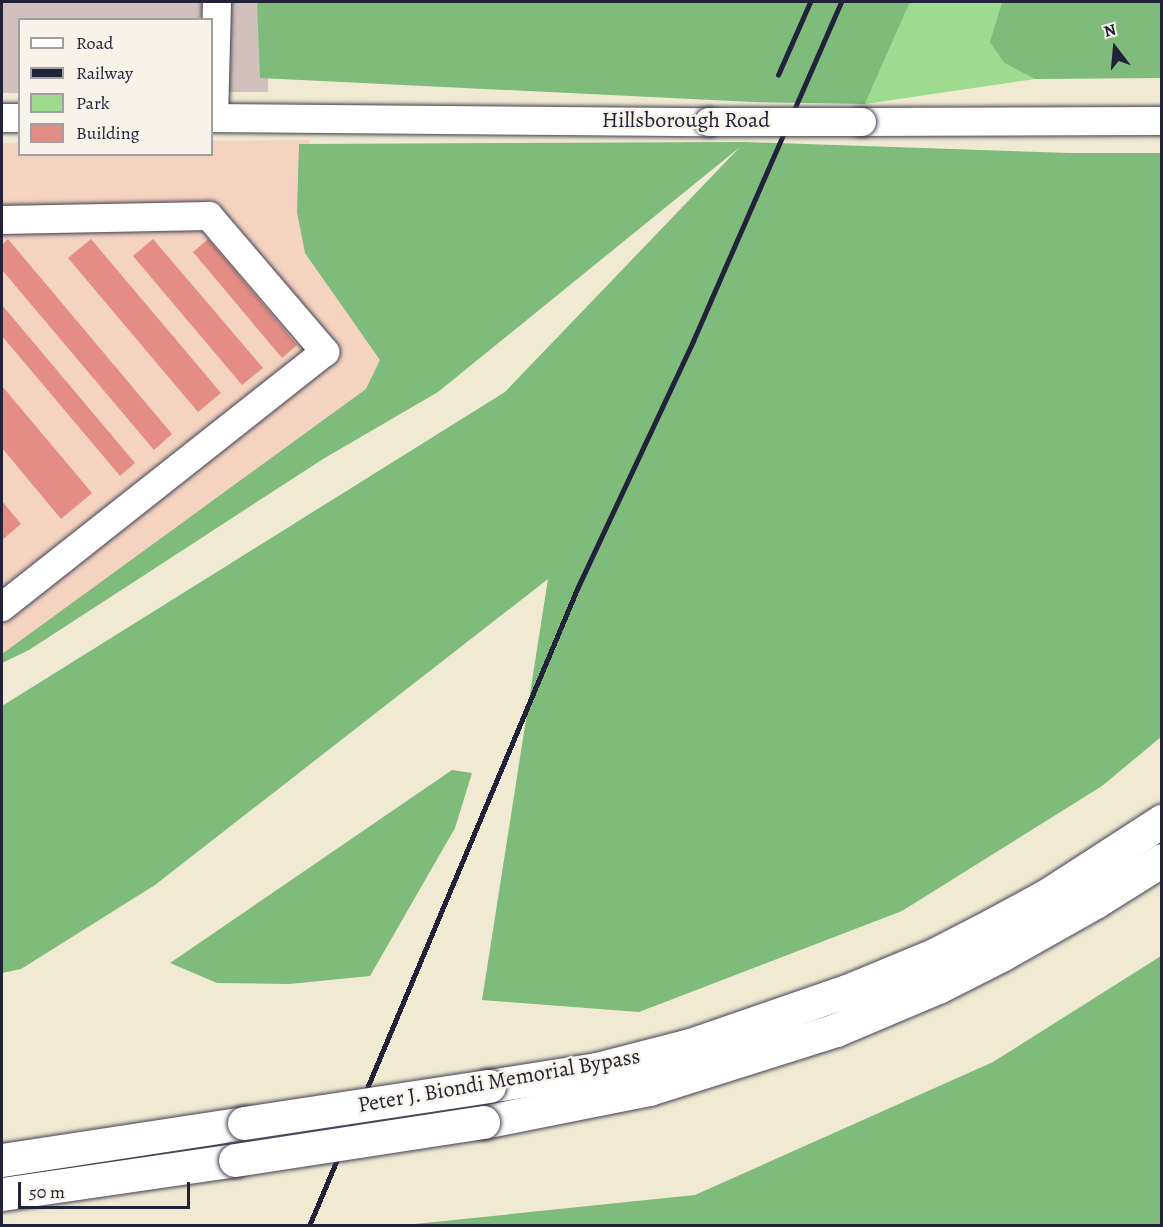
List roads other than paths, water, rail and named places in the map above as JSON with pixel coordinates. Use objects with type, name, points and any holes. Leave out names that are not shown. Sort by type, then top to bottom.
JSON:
[{"type":"highway","name":"Peter J. Biondi Memorial Bypass","points":[[2,1160],[597,1069],[690,1045],[847,991],[934,955],[1049,894],[1161,821]]},
{"type":"highway","name":"Peter J. Biondi Memorial Bypass","points":[[2,1194],[483,1122],[650,1089],[836,1030],[938,987],[1003,954],[1095,902],[1161,860]]},
{"type":"street","points":[[213,118],[217,2]]},
{"type":"street","points":[[2,118],[18,118]]},
{"type":"street","name":"Hillsborough Road","points":[[213,118],[709,122],[1161,121]]},
{"type":"street","points":[[2,220],[209,216],[325,352],[2,607]]},
{"type":"railway","points":[[778,75],[810,2]]},
{"type":"railway","points":[[309,1226],[577,589],[693,341],[841,2]]}]
